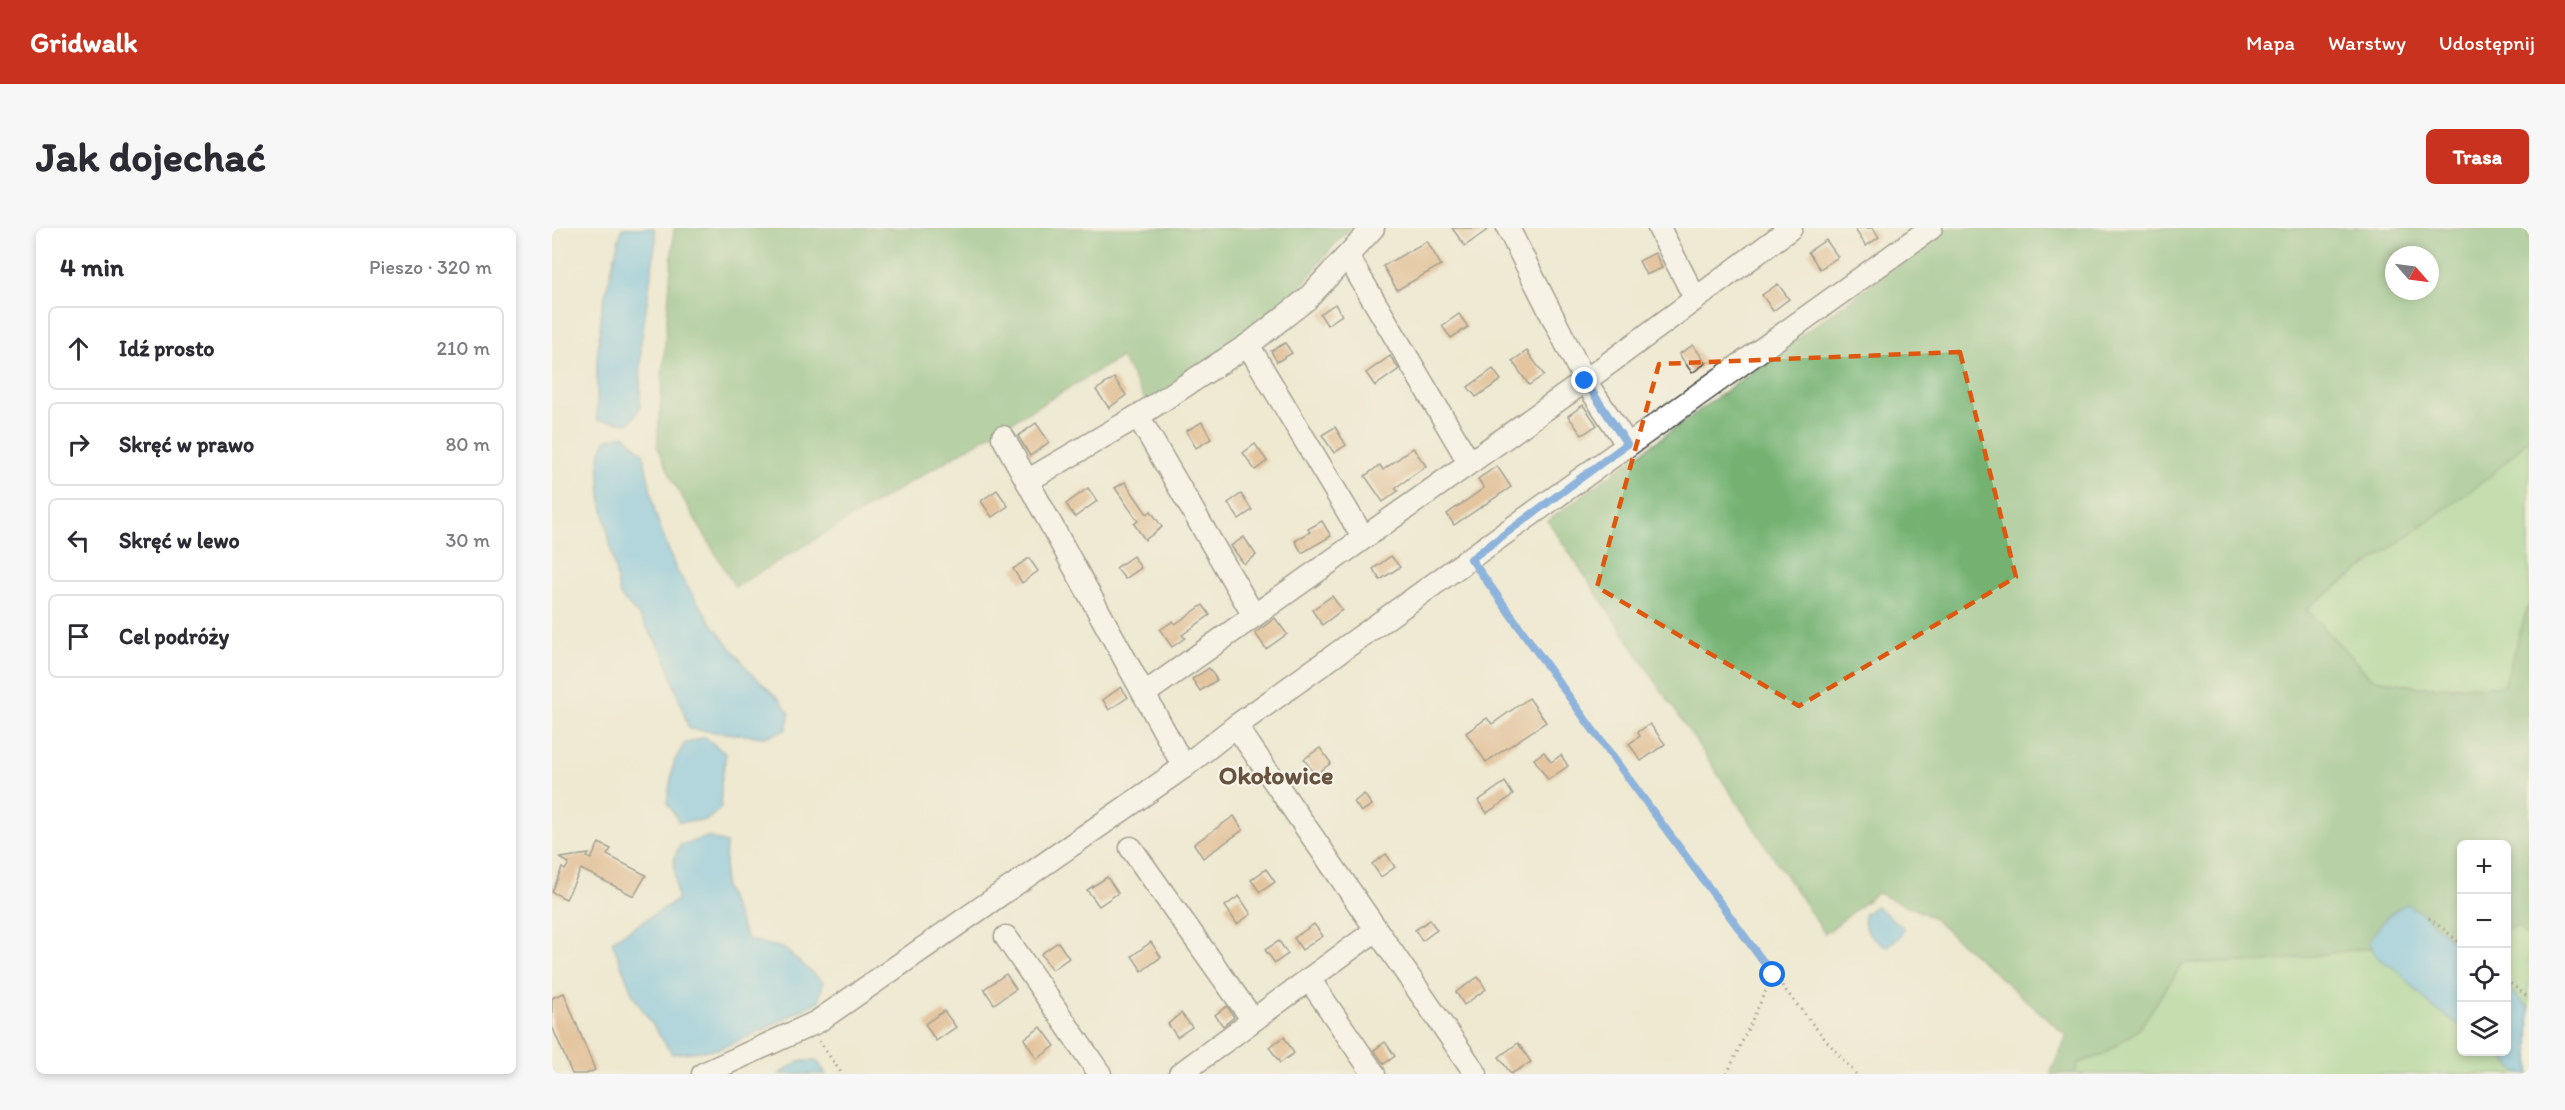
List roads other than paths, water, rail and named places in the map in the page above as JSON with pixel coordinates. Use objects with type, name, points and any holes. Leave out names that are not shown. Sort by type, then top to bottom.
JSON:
[{"type":"street","points":[[1027,481],[1138,417],[1248,345],[1307,300],[1373,228]]},
{"type":"street","points":[[1508,228],[1585,381],[1627,444]]},
{"type":"street","points":[[1659,228],[1695,298]]},
{"type":"street","points":[[1144,694],[1585,381],[1791,228]]},
{"type":"street","points":[[703,1074],[809,1026],[1184,767],[1236,726],[1931,228]]},
{"type":"street","points":[[1348,257],[1469,462]]},
{"type":"street","points":[[1248,345],[1363,537]]},
{"type":"street","points":[[1138,417],[1254,616]]},
{"type":"street","points":[[1003,437],[1184,767]]},
{"type":"street","points":[[1236,726],[1476,1074]]},
{"type":"street","points":[[1131,848],[1253,1020]]},
{"type":"street","points":[[1180,1074],[1376,930]]},
{"type":"street","points":[[1006,937],[1100,1074]]},
{"type":"street","points":[[1309,979],[1374,1074]]},
{"type":"water","points":[[622,228],[654,228],[656,240],[641,343],[640,408],[630,423],[597,420],[597,358],[602,308]]},
{"type":"water","points":[[624,435],[643,453],[656,516],[676,570],[713,625],[750,672],[780,700],[790,714],[786,730],[765,737],[689,729],[665,656],[641,618],[620,596],[601,497],[599,456],[606,440]]},
{"type":"water","points":[[705,737],[726,754],[721,784],[721,808],[707,820],[679,822],[667,802],[674,762],[684,744]]},
{"type":"water","points":[[707,837],[726,843],[724,886],[747,939],[783,948],[823,982],[819,1001],[761,1031],[718,1049],[672,1054],[633,995],[612,941],[677,900],[674,859],[680,845]]},
{"type":"water","points":[[2406,904],[2420,912],[2457,945],[2457,1023],[2431,1006],[2396,969],[2376,957],[2370,942],[2377,930],[2394,911]]},
{"type":"water","points":[[1876,906],[1903,927],[1902,935],[1886,947],[1873,938],[1865,926],[1864,915]]},
{"type":"water","points":[[2511,992],[2529,1008],[2529,1074],[2519,1074],[2502,1056],[2511,1056]]},
{"type":"water","points":[[799,1061],[817,1061],[826,1074],[779,1074]]},
{"type":"district","name":"Okołowice","points":[[1276,775]]}]
